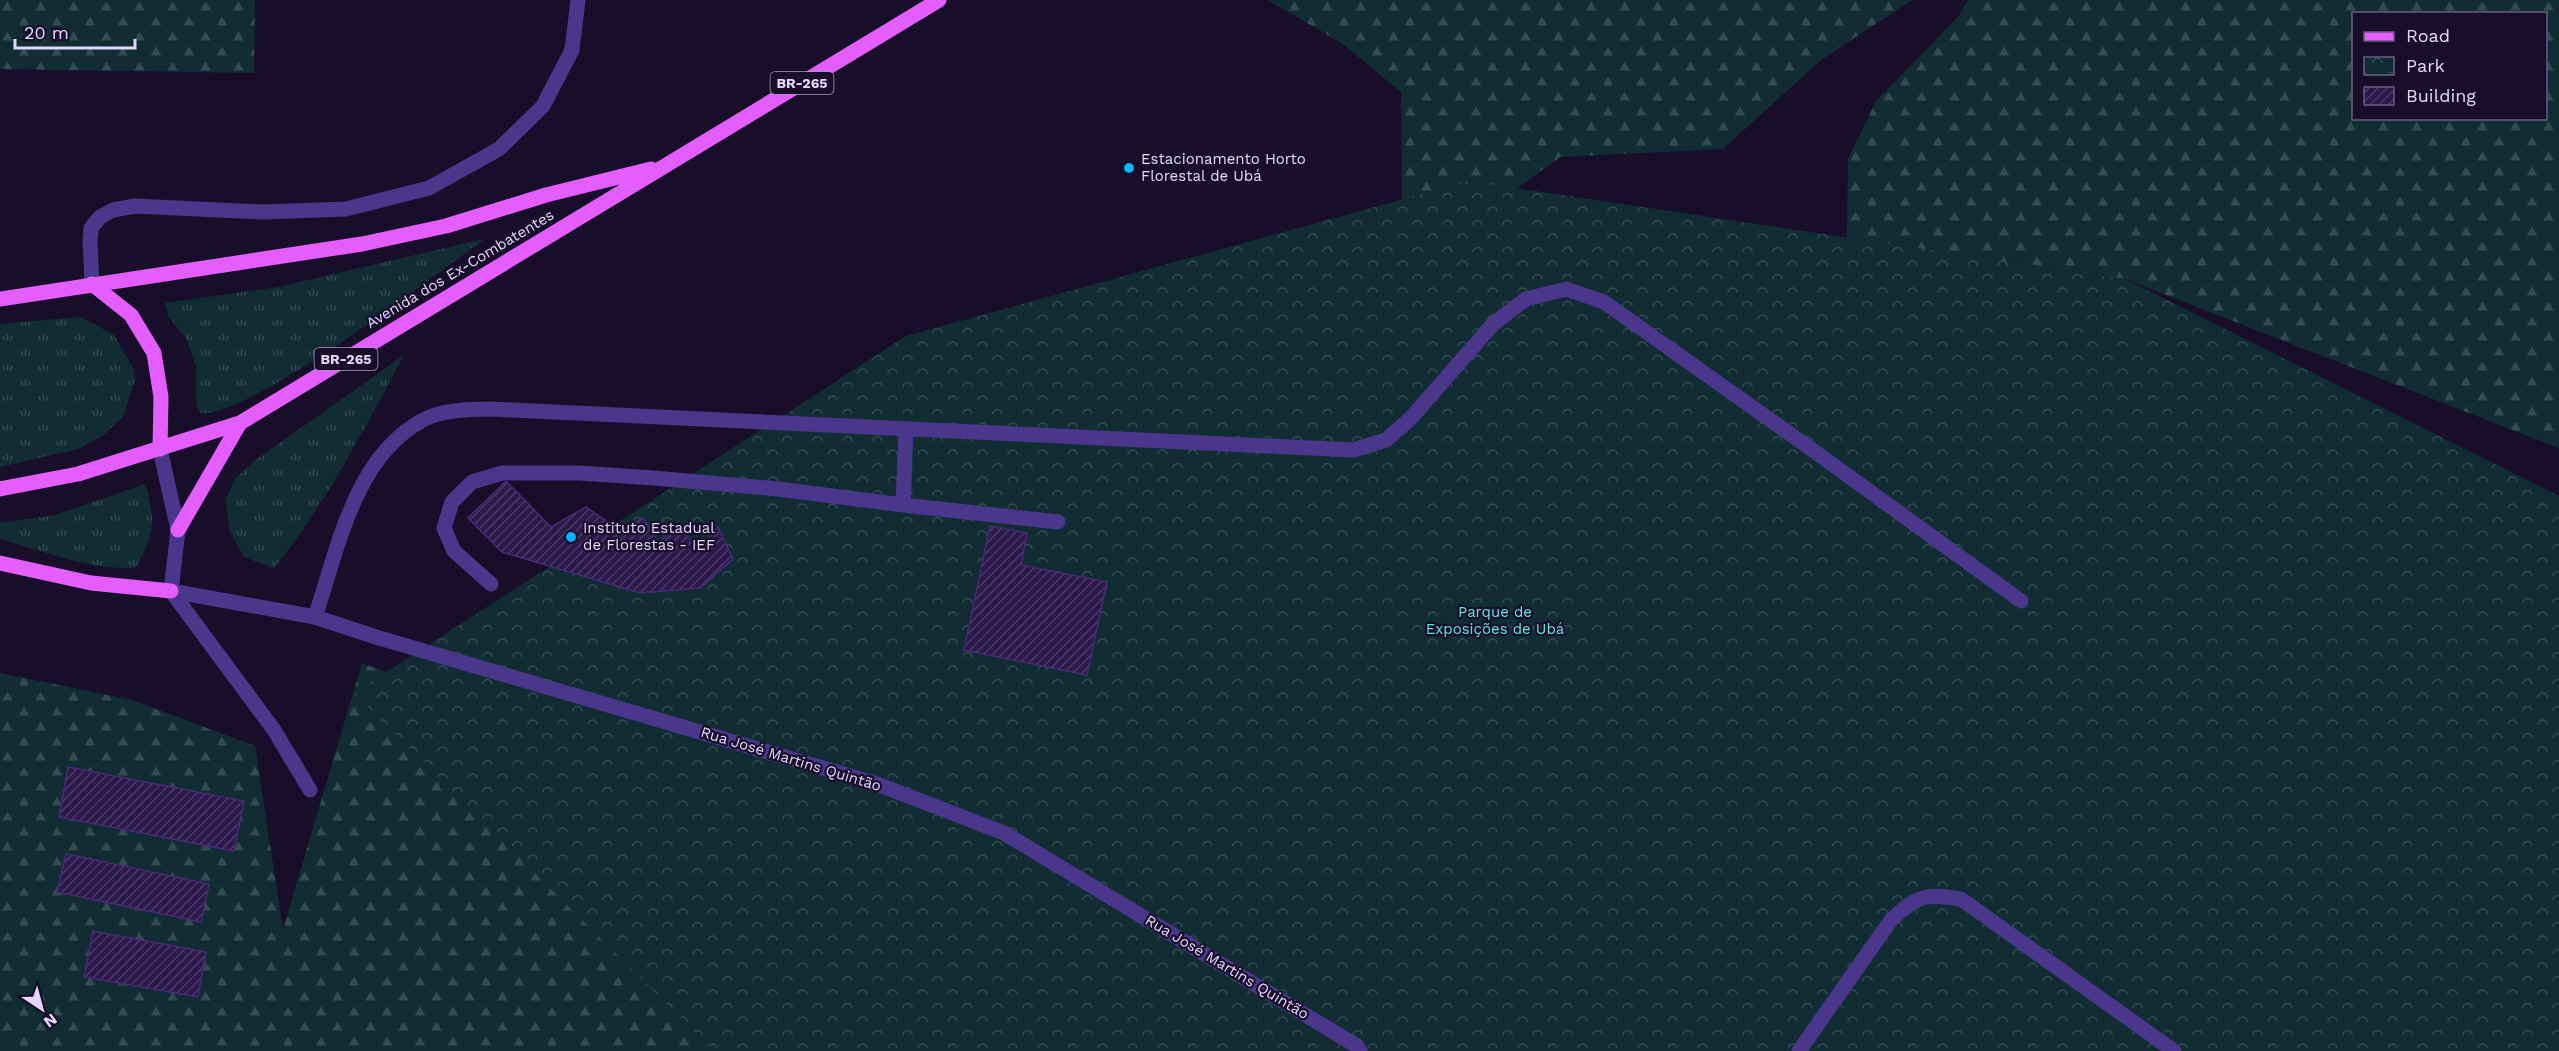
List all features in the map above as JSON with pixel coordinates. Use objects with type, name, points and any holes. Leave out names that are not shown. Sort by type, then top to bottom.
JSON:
[{"type":"main road","name":"Avenida dos Ex-Combatentes","points":[[0,489],[78,474],[240,423],[939,0]]},
{"type":"main road","name":"Avenida dos Ex-Combatentes","points":[[0,299],[362,244],[446,226],[546,195],[665,165]]},
{"type":"main road","points":[[92,284],[131,315],[154,352],[161,397],[160,449]]},
{"type":"main road","points":[[178,530],[240,423]]},
{"type":"main road","points":[[0,563],[92,583],[171,591]]},
{"type":"lane","points":[[92,284],[90,243],[92,228],[100,217],[113,210],[135,206],[263,212],[346,209],[429,188],[499,149],[543,106],[572,50],[578,0]]},
{"type":"lane","points":[[315,617],[353,503],[375,462],[404,434],[424,420],[452,411],[491,410],[1353,450],[1386,440],[1411,418],[1493,324],[1526,298],[1566,289],[1604,302],[2021,601]]},
{"type":"lane","points":[[903,505],[906,430]]},
{"type":"lane","points":[[160,449],[178,530],[171,591],[274,730],[310,790]]},
{"type":"lane","points":[[491,584],[454,551],[444,528],[452,502],[472,482],[502,472],[579,473],[778,489],[1058,522]]},
{"type":"lane","name":"Rua José Martins Quintão","points":[[171,591],[315,617],[877,784],[1004,833],[1361,1049]]},
{"type":"lane","points":[[1799,1051],[1892,920],[1911,902],[1935,894],[1961,899],[2174,1051]]},
{"type":"green space","points":[[0,0],[255,0],[254,73],[0,69]]},
{"type":"green space","points":[[1268,0],[1912,0],[1821,60],[1723,149],[1560,157],[1442,243],[1402,200],[1401,92],[1343,44]]},
{"type":"green space","points":[[1968,0],[2559,0],[2559,448],[2125,279],[1847,238],[1848,159],[1876,101],[1958,17]]},
{"type":"green space","name":"Parque de Exposições de Ubá","points":[[1469,181],[2125,279],[2559,496],[2559,1051],[714,1051],[354,693],[906,336]]},
{"type":"green space","points":[[484,239],[387,311],[300,369],[259,393],[225,408],[201,413],[196,405],[196,367],[187,340],[168,316],[165,303],[278,287]]},
{"type":"green space","points":[[81,317],[114,335],[133,368],[135,380],[123,417],[102,436],[78,449],[0,467],[0,324]]},
{"type":"green space","points":[[404,355],[328,492],[274,568],[244,557],[229,530],[226,498],[235,479],[253,462]]},
{"type":"green space","points":[[145,484],[151,508],[152,527],[147,546],[135,568],[84,563],[0,539],[0,523],[55,515]]},
{"type":"green space","points":[[362,663],[1180,974],[1291,1051],[0,1051],[0,673],[132,700],[255,746],[283,929]]},
{"type":"building","name":"Instituto Estadual de Florestas - IEF","points":[[506,481],[551,527],[586,507],[621,531],[643,518],[659,543],[674,525],[700,548],[718,527],[733,559],[700,588],[640,593],[502,552],[468,518]]},
{"type":"building","points":[[990,526],[1027,533],[1021,565],[1107,582],[1087,675],[964,650]]},
{"type":"building","points":[[68,767],[244,801],[234,851],[59,817]]},
{"type":"building","points":[[66,854],[209,884],[201,922],[57,892]]},
{"type":"building","points":[[93,931],[206,952],[198,997],[84,977]]},
{"type":"place","name":"Estacionamento Horto Florestal de Ubá","points":[[1129,168]]},
{"type":"place","name":"Instituto Estadual de Florestas - IEF","points":[[571,537]]}]
